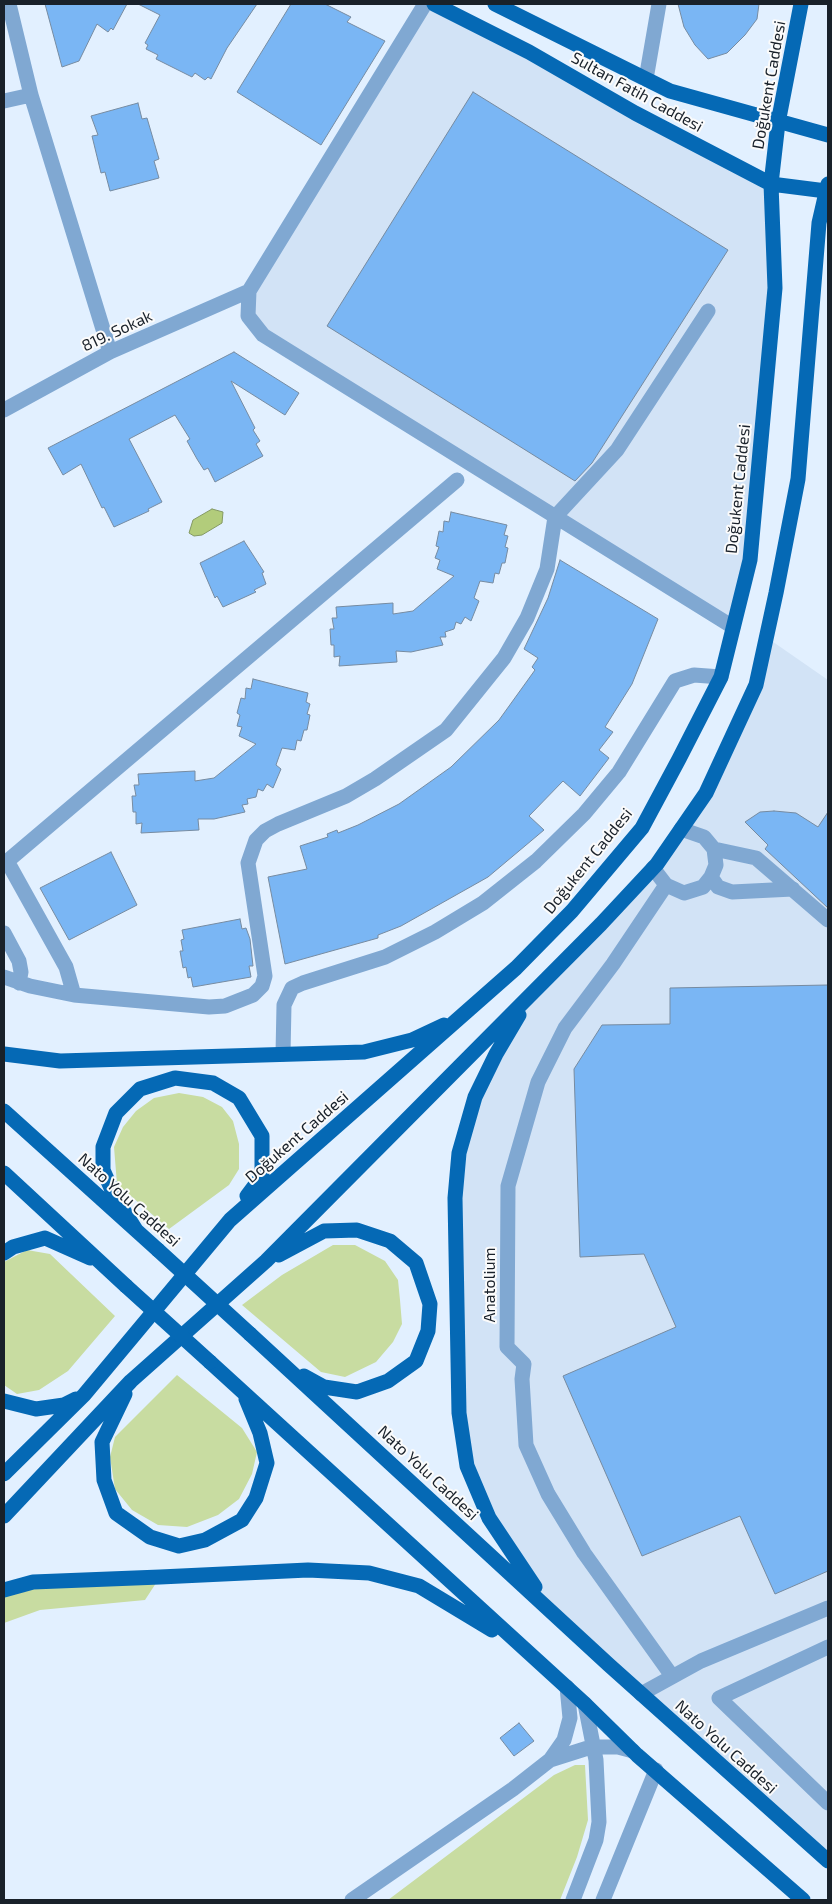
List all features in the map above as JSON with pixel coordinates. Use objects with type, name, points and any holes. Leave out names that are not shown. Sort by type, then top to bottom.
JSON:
[{"type":"main road","name":"Sultan Fatih Caddesi","points":[[434,4],[529,52],[635,113],[771,184],[828,189]]},
{"type":"main road","name":"Doğukent Caddesi","points":[[4,1474],[84,1395],[230,1220],[516,968],[572,911],[642,828],[721,677],[750,560],[775,288],[771,184],[778,122],[786,91],[801,4]]},
{"type":"main road","name":"Sultan Fatih Caddesi","points":[[503,6],[670,91],[828,136]]},
{"type":"main road","points":[[4,1516],[131,1381],[266,1261],[530,995],[653,868],[706,793],[756,685],[776,593],[798,479],[819,222],[828,189]]},
{"type":"main road","points":[[4,1054],[60,1061],[364,1052],[412,1040],[456,1019],[516,968]]},
{"type":"main road","points":[[530,995],[496,1054],[475,1097],[459,1152],[455,1198],[459,1413],[467,1466],[488,1518],[553,1612]]},
{"type":"main road","points":[[136,1230],[115,1197],[103,1170],[103,1147],[116,1113],[140,1088],[175,1078],[213,1083],[239,1098],[262,1136],[262,1176],[230,1220]]},
{"type":"main road","name":"Nato Yolu Caddesi","points":[[4,1111],[250,1334],[641,1694],[828,1861]]},
{"type":"main road","points":[[4,1173],[243,1394],[567,1687],[633,1751],[804,1900]]},
{"type":"main road","points":[[266,1261],[324,1231],[357,1230],[390,1241],[416,1263],[430,1304],[428,1331],[416,1361],[388,1381],[357,1392],[324,1387],[286,1367]]},
{"type":"main road","points":[[4,1253],[13,1247],[45,1238],[102,1264]]},
{"type":"main road","points":[[131,1381],[102,1442],[104,1480],[116,1512],[150,1537],[179,1546],[205,1540],[242,1520],[256,1498],[267,1463],[260,1433],[243,1394]]},
{"type":"main road","points":[[4,1401],[36,1409],[64,1405],[84,1395]]},
{"type":"main road","points":[[4,1590],[33,1582],[140,1577],[308,1570],[369,1573],[419,1586],[527,1652]]},
{"type":"street","points":[[9,4],[31,94],[110,352]]},
{"type":"street","points":[[425,4],[249,291],[248,316],[263,335],[733,627]]},
{"type":"street","points":[[646,79],[659,4]]},
{"type":"street","points":[[4,101],[31,94]]},
{"type":"street","name":"819. Sokak","points":[[4,410],[110,352],[249,291]]},
{"type":"street","points":[[4,977],[19,983],[74,995],[209,1007],[225,1006],[253,995],[262,986],[265,976],[248,863],[250,852],[256,840],[265,830],[322,807],[376,779],[446,730],[504,658],[527,618],[547,569],[555,517],[617,450],[708,311]]},
{"type":"street","points":[[74,995],[66,967],[5,863],[457,480]]},
{"type":"street","points":[[283,1054],[284,1005],[292,988],[303,982],[385,957],[435,932],[483,903],[536,861],[584,814],[619,772],[675,681],[694,674],[721,677]]},
{"type":"street","points":[[653,868],[666,885],[684,893],[703,888],[711,877],[716,865],[714,849],[704,836],[681,829]]},
{"type":"street","points":[[714,849],[756,858],[828,920]]},
{"type":"street","points":[[711,877],[718,888],[732,892],[793,888]]},
{"type":"street","name":"Anatolium","points":[[666,885],[613,964],[565,1028],[538,1082],[508,1186],[508,1347],[524,1364],[522,1379],[526,1445],[548,1494],[584,1553],[672,1676]]},
{"type":"street","points":[[4,933],[19,961],[21,972],[19,983]]},
{"type":"street","points":[[641,1694],[701,1661],[828,1608]]},
{"type":"street","points":[[828,1647],[719,1698],[828,1803]]},
{"type":"street","points":[[352,1900],[513,1789],[550,1760],[564,1740],[570,1718],[567,1687]]},
{"type":"street","points":[[573,1900],[596,1840],[599,1822],[599,1798],[594,1746],[585,1704]]},
{"type":"street","points":[[550,1760],[594,1746],[618,1747],[633,1751]]},
{"type":"street","points":[[602,1900],[656,1770]]},
{"type":"shaded area","points":[[425,4],[771,184],[775,288],[750,560],[733,627],[263,335],[248,316],[249,291]]},
{"type":"shaded area","points":[[212,509],[223,512],[222,523],[202,535],[194,536],[189,533],[193,520]]},
{"type":"shaded area","points":[[766,637],[828,680],[828,1861],[553,1613],[516,1560],[467,1466],[455,1198],[475,1097],[530,995],[601,924],[706,793],[756,685]]},
{"type":"shaded area","points":[[179,1093],[203,1097],[222,1107],[233,1121],[239,1144],[239,1169],[229,1185],[169,1229],[117,1184],[114,1147],[123,1127],[136,1111],[154,1098]]},
{"type":"shaded area","points":[[333,1245],[355,1245],[385,1261],[398,1280],[400,1300],[402,1324],[393,1342],[376,1362],[345,1377],[321,1372],[242,1305],[282,1275]]},
{"type":"shaded area","points":[[27,1250],[50,1254],[115,1316],[68,1371],[39,1390],[17,1394],[4,1385],[4,1262]]},
{"type":"shaded area","points":[[177,1375],[242,1428],[257,1452],[252,1474],[239,1499],[218,1515],[187,1527],[158,1525],[132,1510],[115,1489],[110,1457],[115,1437]]},
{"type":"shaded area","points":[[160,1577],[145,1600],[40,1610],[4,1623],[4,1590]]},
{"type":"shaded area","points":[[575,1765],[585,1765],[588,1820],[577,1857],[560,1900],[388,1900],[554,1775]]},
{"type":"building","points":[[45,4],[127,4],[113,30],[111,28],[108,32],[97,24],[79,61],[62,67]]},
{"type":"building","points":[[138,4],[257,4],[227,48],[211,79],[208,77],[205,80],[195,73],[192,77],[156,59],[158,55],[146,49],[148,45],[145,43],[160,15]]},
{"type":"building","points":[[291,4],[325,4],[351,17],[347,22],[385,41],[321,145],[237,92]]},
{"type":"building","points":[[678,4],[759,4],[757,19],[745,35],[727,53],[708,59],[695,45],[684,27]]},
{"type":"building","points":[[473,92],[728,250],[592,463],[575,481],[327,326]]},
{"type":"building","points":[[138,103],[142,119],[147,118],[159,159],[154,161],[159,178],[110,191],[105,172],[101,173],[92,136],[98,135],[91,116]]},
{"type":"building","points":[[234,352],[299,393],[285,415],[231,381],[255,428],[253,430],[260,441],[256,444],[263,456],[215,482],[208,468],[204,470],[197,459],[187,441],[190,439],[175,415],[129,439],[162,502],[148,509],[149,511],[114,527],[104,507],[102,508],[81,464],[63,475],[48,448]]},
{"type":"building","points":[[451,512],[507,525],[504,535],[508,536],[505,547],[508,548],[505,563],[502,563],[499,574],[495,573],[493,583],[480,581],[474,598],[479,601],[471,621],[465,617],[461,624],[456,622],[454,629],[445,632],[446,637],[440,637],[443,645],[411,652],[396,651],[397,662],[339,666],[340,656],[334,657],[334,645],[331,645],[330,629],[334,629],[332,618],[337,618],[336,607],[393,603],[393,614],[413,611],[454,576],[437,569],[440,560],[435,558],[439,547],[436,546],[439,531],[443,532],[444,521],[449,522]]},
{"type":"building","points":[[244,541],[264,572],[262,573],[266,584],[254,590],[256,592],[223,607],[217,596],[215,598],[200,563]]},
{"type":"building","points":[[560,560],[658,619],[632,684],[605,727],[613,732],[599,750],[609,758],[580,796],[563,781],[529,816],[544,830],[488,877],[401,926],[378,935],[378,938],[285,964],[268,877],[307,869],[300,846],[328,837],[327,834],[337,830],[338,833],[358,825],[399,804],[451,767],[499,720],[535,670],[532,667],[538,658],[524,649],[548,598]]},
{"type":"building","points":[[253,679],[308,693],[306,702],[310,704],[307,714],[310,715],[307,730],[304,730],[301,741],[297,740],[295,750],[282,748],[276,765],[281,769],[273,788],[267,784],[263,791],[258,789],[256,797],[247,799],[248,804],[242,805],[245,812],[214,819],[198,819],[199,830],[141,833],[142,823],[136,824],[136,812],[133,812],[132,796],[136,796],[134,785],[139,785],[138,774],[195,771],[195,781],[214,778],[256,744],[239,736],[242,727],[237,726],[240,715],[237,713],[241,698],[245,699],[246,688],[251,689]]},
{"type":"building","points":[[760,812],[796,813],[818,827],[828,812],[828,908],[765,849],[768,845],[745,822]]},
{"type":"building","points":[[111,852],[137,905],[69,940],[40,888]]},
{"type":"building","points":[[240,919],[242,929],[246,928],[250,939],[253,966],[249,966],[251,977],[193,987],[191,977],[188,978],[186,967],[183,968],[180,951],[183,951],[181,940],[184,939],[182,930]]},
{"type":"building","points":[[828,985],[828,1571],[775,1594],[740,1516],[642,1556],[563,1376],[676,1327],[644,1254],[580,1257],[574,1069],[602,1025],[670,1024],[670,988]]},
{"type":"building","points":[[519,1723],[534,1741],[514,1756],[500,1738]]}]
